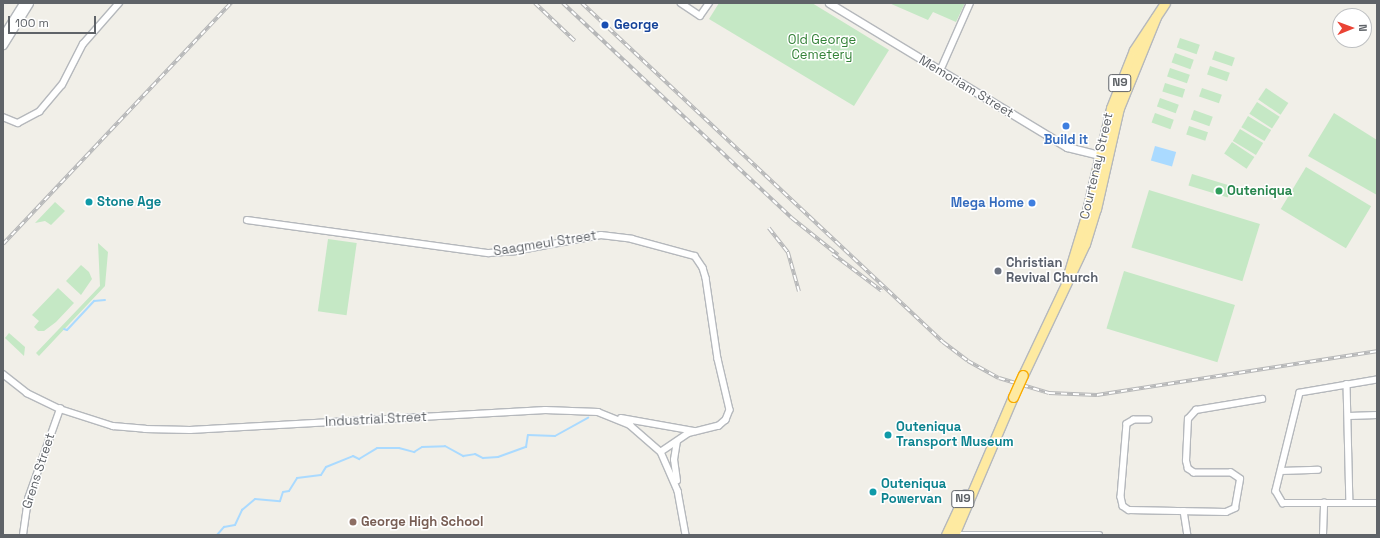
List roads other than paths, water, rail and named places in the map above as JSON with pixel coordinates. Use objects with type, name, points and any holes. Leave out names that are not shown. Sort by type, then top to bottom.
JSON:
[{"type":"highway","name":"Courtenay Street","points":[[949,534],[982,467],[1068,276],[1122,97],[1156,17],[1165,3]]},
{"type":"street","points":[[3,35],[23,3]]},
{"type":"street","points":[[3,45],[29,3]]},
{"type":"street","points":[[3,117],[18,123],[39,112],[62,85],[83,44],[119,3]]},
{"type":"street","points":[[681,3],[700,16],[709,3]]},
{"type":"street","name":"Memoriam Street","points":[[829,3],[940,72],[1067,147],[1104,156]]},
{"type":"street","points":[[940,72],[970,3]]},
{"type":"street","name":"Saagmeul Street","points":[[247,220],[489,253],[515,252],[601,235],[632,240],[695,256],[703,268],[706,278],[718,359],[730,410],[726,420],[719,426],[698,431],[661,452]]},
{"type":"street","name":"Industrial Street","points":[[3,374],[27,393],[60,409],[113,426],[190,430],[545,410],[583,410],[615,417],[641,433],[661,452],[678,491],[686,535]]},
{"type":"street","points":[[1377,380],[1300,392],[1276,491],[1280,501],[1377,503]]},
{"type":"street","points":[[1347,384],[1350,503]]},
{"type":"street","points":[[1148,420],[1134,420],[1128,424],[1122,503],[1129,510],[1231,510],[1237,502],[1240,483],[1236,474],[1194,473],[1188,469],[1186,461],[1189,416],[1196,410],[1262,399]]},
{"type":"street","name":"Grens Street","points":[[23,535],[28,499],[60,409]]},
{"type":"street","points":[[1349,416],[1377,415]]},
{"type":"street","points":[[615,417],[698,431]]},
{"type":"street","points":[[677,442],[674,460],[678,491]]},
{"type":"street","points":[[1281,471],[1318,470]]},
{"type":"street","points":[[1323,535],[1324,503]]},
{"type":"street","points":[[1184,511],[1188,535]]},
{"type":"street","points":[[949,534],[1099,535]]},
{"type":"water","points":[[1155,146],[1176,152],[1172,166],[1151,160]]},
{"type":"waterway","points":[[64,329],[67,330],[94,301],[105,300]]},
{"type":"waterway","points":[[217,535],[224,527],[235,525],[242,510],[255,499],[280,501],[283,492],[289,491],[297,478],[321,475],[326,467],[353,456],[359,459],[377,448],[399,448],[414,452],[422,447],[445,446],[463,456],[475,454],[483,458],[498,457],[526,447],[528,435],[555,436],[588,418]]},
{"type":"railway","points":[[3,244],[231,3]]},
{"type":"railway","points":[[535,3],[575,41]]},
{"type":"railway","points":[[563,3],[792,218],[838,255]]},
{"type":"railway","points":[[582,3],[943,342],[968,361],[999,378],[1049,393],[1097,395],[1377,351]]},
{"type":"railway","points":[[769,228],[788,252],[799,291]]},
{"type":"railway","points":[[833,254],[882,291]]},
{"type":"place","name":"George","points":[[605,25]]},
{"type":"place","name":"Build it","points":[[1066,126]]},
{"type":"place","name":"Outeniqua","points":[[1219,191]]},
{"type":"place","name":"Stone Age","points":[[89,202]]},
{"type":"place","name":"Mega Home","points":[[1032,203]]},
{"type":"place","name":"Christian Revival Church","points":[[998,271]]},
{"type":"place","name":"Outeniqua Transport Museum","points":[[888,435]]},
{"type":"place","name":"Outeniqua Powervan","points":[[873,492]]},
{"type":"place","name":"George High School","points":[[353,522]]},
{"type":"park label","name":"Old George Cemetery","points":[[822,48]]}]
